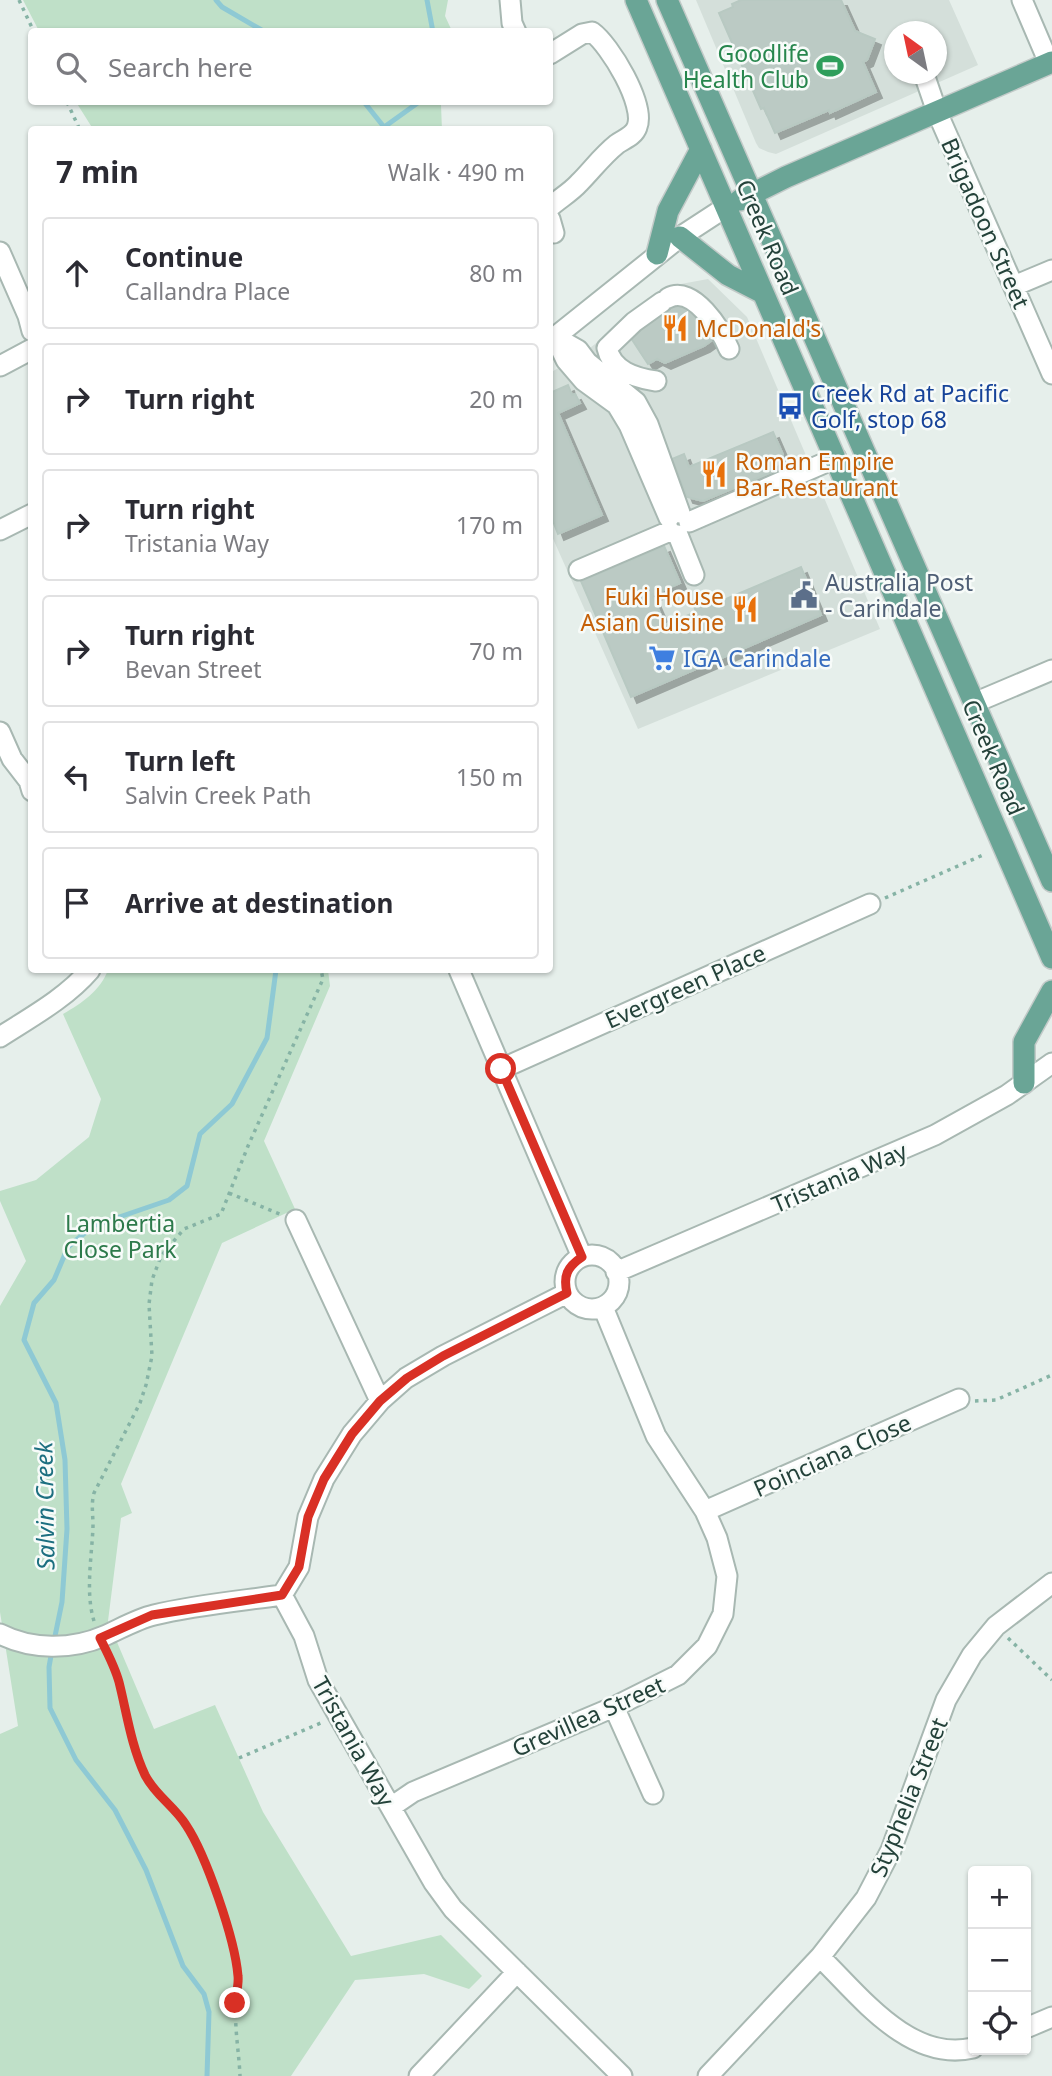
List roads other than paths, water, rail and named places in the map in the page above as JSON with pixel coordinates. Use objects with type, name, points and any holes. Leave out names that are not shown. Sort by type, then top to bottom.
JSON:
[{"type":"main road","name":"Creek Road","points":[[636,0],[1052,958]]},
{"type":"main road","name":"Creek Road","points":[[667,0],[1052,881]]},
{"type":"main road","points":[[726,207],[1051,62]]},
{"type":"main road","points":[[657,254],[668,211],[701,149]]},
{"type":"main road","points":[[680,237],[728,275],[763,293]]},
{"type":"main road","points":[[1024,1083],[1024,1042],[1052,991]]},
{"type":"street","points":[[510,0],[514,28]]},
{"type":"street","points":[[1022,0],[1051,62]]},
{"type":"street","points":[[553,52],[582,34],[592,32],[602,39],[614,55],[628,83],[638,112],[638,125],[633,134],[605,153],[578,185],[553,206]]},
{"type":"street","name":"Brigadoon Street","points":[[927,84],[1052,374]]},
{"type":"street","points":[[553,338],[657,254],[726,207]]},
{"type":"street","points":[[0,252],[28,316]]},
{"type":"street","points":[[1014,286],[1052,270]]},
{"type":"street","points":[[656,381],[640,379],[619,369],[609,357],[607,348],[634,322],[674,295],[689,297],[721,331],[729,349]]},
{"type":"street","points":[[553,339],[578,350],[587,362],[636,402],[648,424],[694,575]]},
{"type":"street","points":[[553,340],[584,381],[617,405],[650,491],[678,525],[693,552],[698,555],[705,554]]},
{"type":"street","points":[[0,366],[28,351]]},
{"type":"street","points":[[579,570],[836,458]]},
{"type":"street","points":[[0,530],[28,516]]},
{"type":"street","points":[[974,704],[1052,670]]},
{"type":"street","points":[[0,732],[12,759],[28,780]]},
{"type":"street","name":"Evergreen Place","points":[[501,1069],[870,904]]},
{"type":"street","points":[[0,1037],[53,1003],[88,973]]},
{"type":"street","points":[[460,973],[582,1257]]},
{"type":"street","name":"Tristania Way","points":[[617,1272],[935,1135],[988,1107],[1052,1063]]},
{"type":"street","points":[[296,1220],[380,1401]]},
{"type":"street","points":[[582,1257],[602,1257],[611,1263],[617,1272],[617,1292],[603,1307],[582,1308],[573,1302],[567,1293],[566,1272],[572,1263],[582,1257]]},
{"type":"street","points":[[8,1638],[37,1646],[73,1645],[100,1638],[152,1615],[282,1595],[299,1567],[308,1517],[324,1479],[352,1434],[380,1401],[407,1378],[443,1356],[567,1293]]},
{"type":"street","name":"Grevillea Street","points":[[391,1807],[413,1792],[614,1707],[678,1675],[707,1646],[723,1614],[727,1576],[717,1538],[705,1511],[656,1436],[603,1307]]},
{"type":"street","name":"Poinciana Close","points":[[705,1511],[959,1399]]},
{"type":"street","name":"Styphelia Street","points":[[708,2076],[820,1957],[866,1898],[891,1850],[946,1700],[972,1655],[1003,1633],[1052,1583]]},
{"type":"street","name":"Tristania Way","points":[[282,1595],[304,1636],[318,1680],[434,1883],[453,1909],[622,2076]]},
{"type":"street","points":[[614,1707],[653,1794]]},
{"type":"street","points":[[820,1957],[892,2028],[925,2044],[960,2051],[968,2049]]},
{"type":"street","points":[[419,2076],[517,1972]]},
{"type":"street","points":[[1031,2026],[1052,2017]]},
{"type":"waterway","points":[[216,0],[222,7],[258,28]]},
{"type":"waterway","name":"Salvin Creek","points":[[427,0],[432,28]]},
{"type":"waterway","points":[[366,105],[383,126]]},
{"type":"waterway","name":"Salvin Creek","points":[[386,126],[415,105]]},
{"type":"waterway","name":"Salvin Creek","points":[[54,1641],[62,1602],[67,1529],[65,1460],[56,1403],[24,1340],[34,1303],[54,1280],[68,1247],[93,1226],[169,1200],[187,1186],[200,1134],[232,1104],[267,1038],[276,973]]},
{"type":"waterway","name":"Salvin Creek","points":[[52,1650],[49,1667],[50,1708],[76,1760],[115,1810],[146,1870],[183,1966],[204,1994],[209,2012],[207,2076]]},
{"type":"place","name":"Goodlife Health Club","points":[[830,66]]},
{"type":"place","name":"McDonald's","points":[[675,328]]},
{"type":"place","name":"Creek Rd at Pacific Golf, stop 68","points":[[790,406]]},
{"type":"place","name":"Roman Empire Bar-Restaurant","points":[[714,474]]},
{"type":"place","name":"Australia Post - Carindale","points":[[804,595]]},
{"type":"place","name":"Fuki House Asian Cuisine","points":[[745,609]]},
{"type":"place","name":"IGA Carindale","points":[[662,658]]},
{"type":"park label","name":"Lambertia Close Park","points":[[120,1236]]}]
